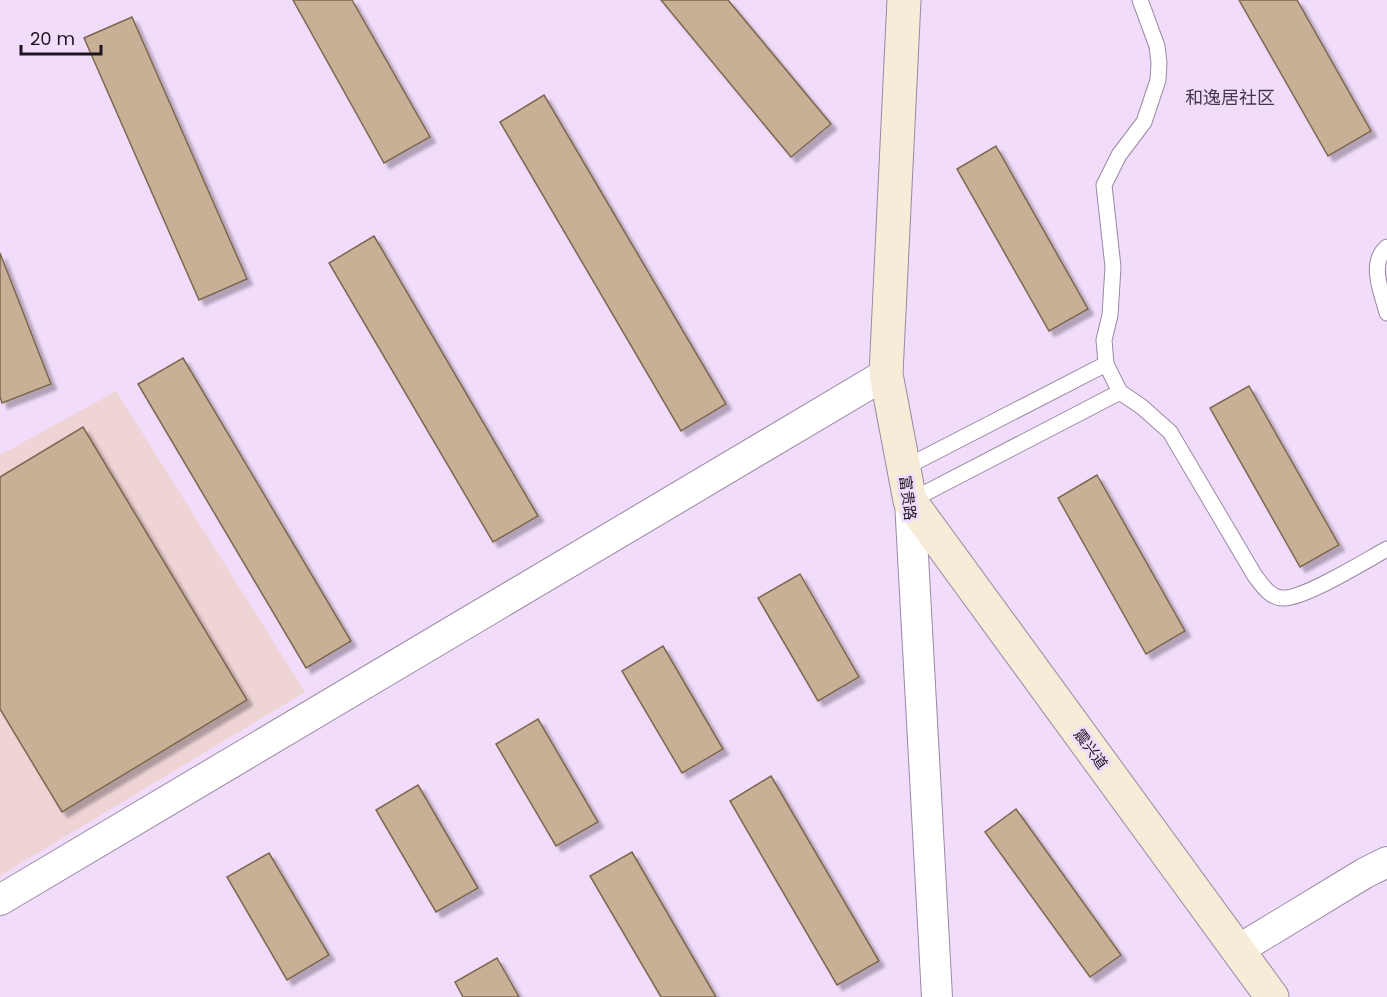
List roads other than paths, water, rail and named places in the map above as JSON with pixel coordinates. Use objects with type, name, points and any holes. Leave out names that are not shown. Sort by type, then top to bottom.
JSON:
[{"type":"street","name":"富贵路","points":[[904,0],[886,374],[910,501],[937,997]]},
{"type":"street","points":[[0,900],[886,374]]},
{"type":"street","name":"震兴道","points":[[910,501],[1272,997]]},
{"type":"street","points":[[1238,950],[1387,862]]},
{"type":"lane","points":[[1140,0],[1157,45],[1160,63],[1158,81],[1144,122],[1119,155],[1104,185],[1113,267],[1110,315],[1104,340],[1106,364],[1120,392],[1142,407],[1170,432],[1266,591],[1281,598],[1298,597],[1387,549]]},
{"type":"lane","points":[[1387,247],[1382,251],[1376,273],[1387,313]]},
{"type":"lane","points":[[904,468],[1106,364]]},
{"type":"lane","points":[[910,501],[1120,392]]},
{"type":"district","name":"和逸居社区","points":[[1230,97]]}]
